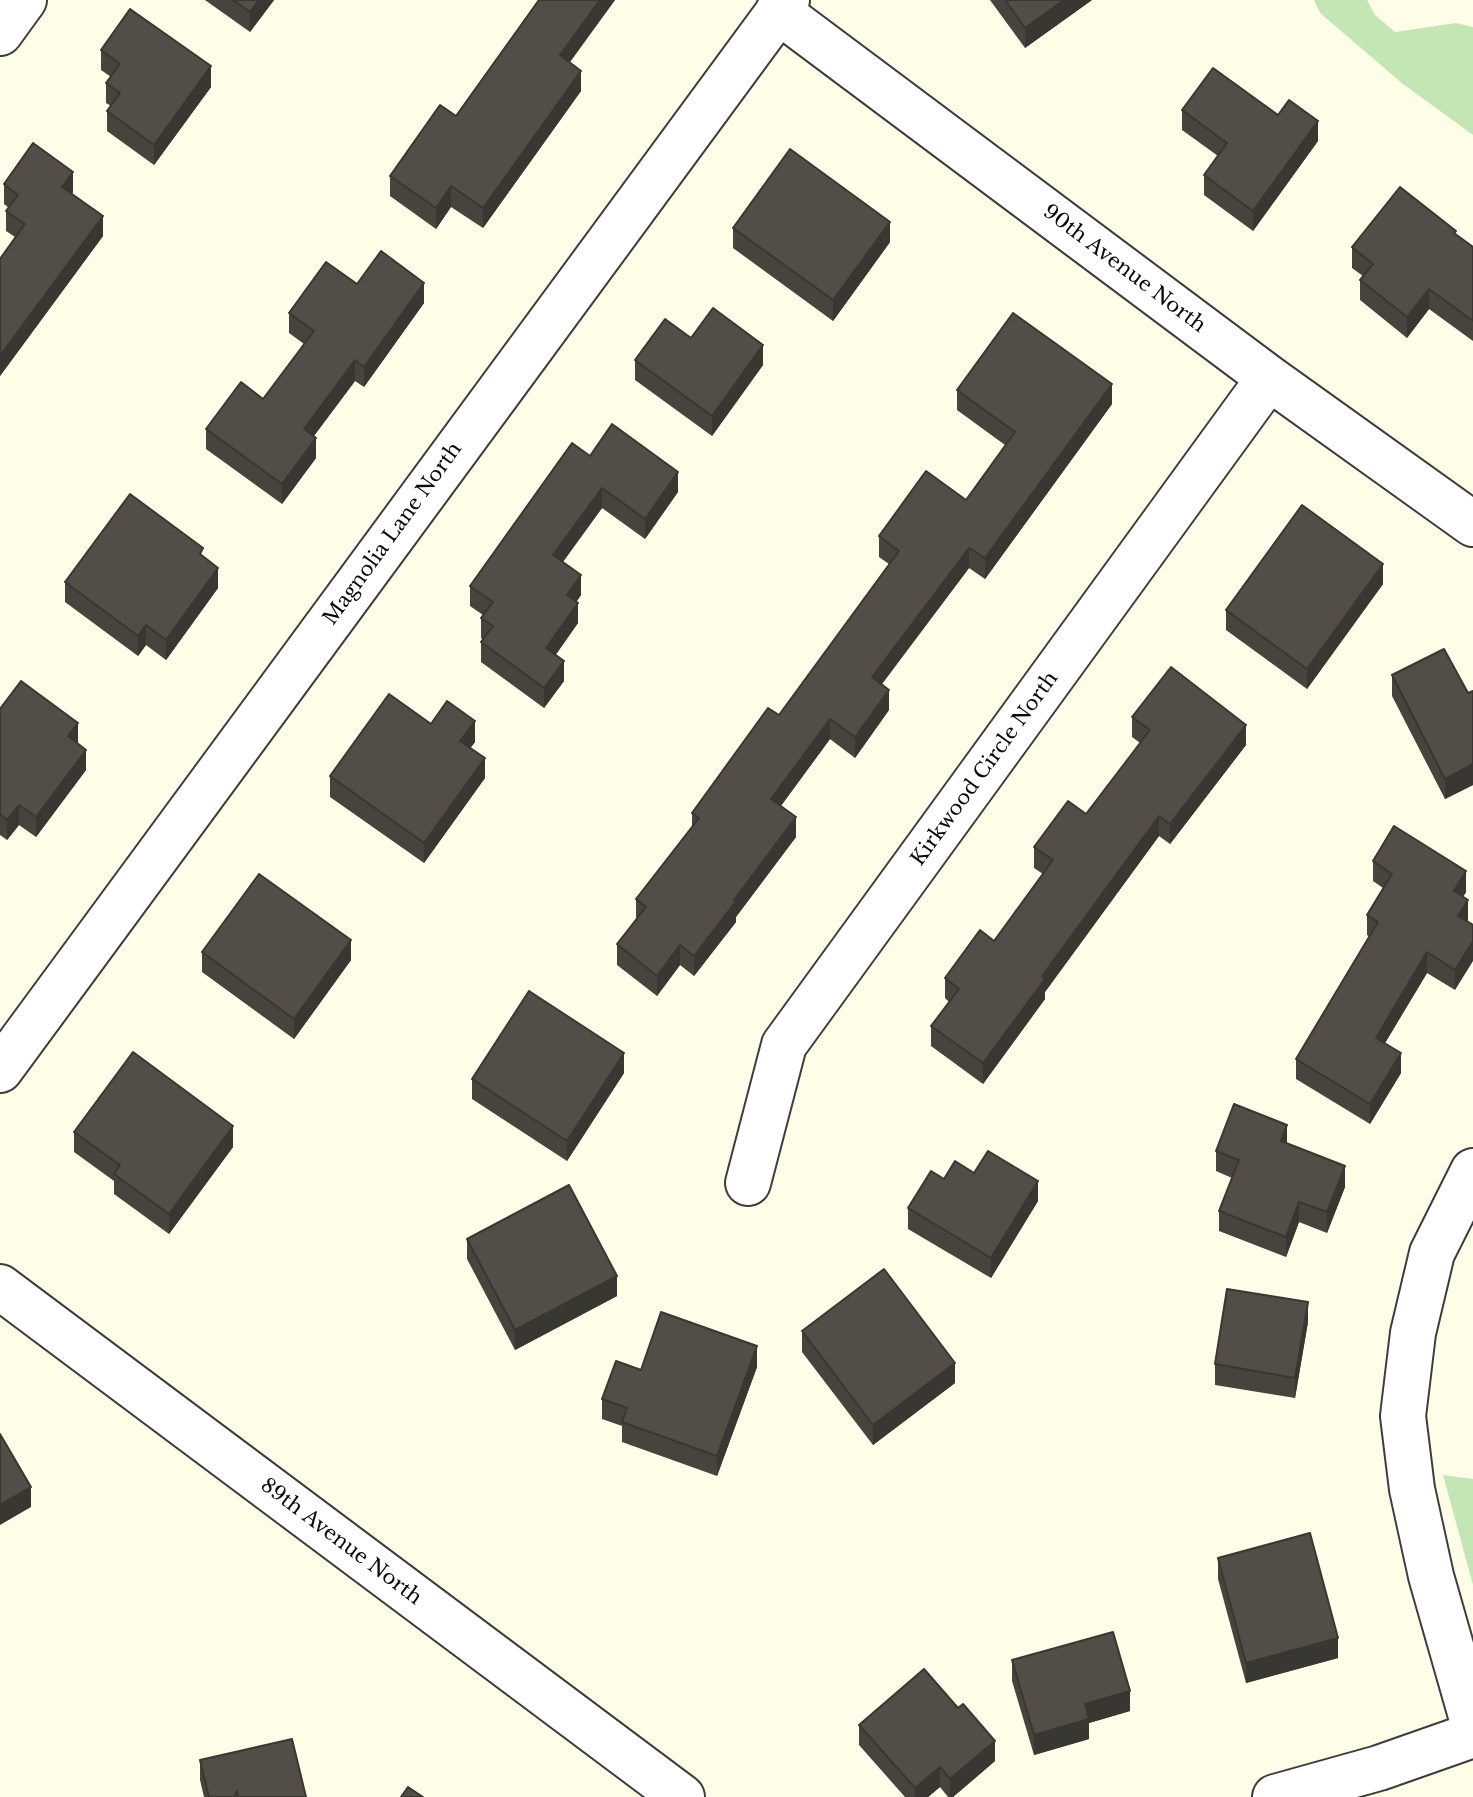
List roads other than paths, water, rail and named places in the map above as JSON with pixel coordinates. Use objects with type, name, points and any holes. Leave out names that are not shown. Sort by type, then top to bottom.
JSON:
[{"type":"street","name":"90th Avenue North","points":[[782,6],[1269,378],[1473,524]]},
{"type":"street","name":"Magnolia Lane North","points":[[0,1070],[782,6]]},
{"type":"street","name":"Kirkwood Circle North","points":[[748,1183],[784,1045],[1269,378]]},
{"type":"street","points":[[1473,1171],[1432,1253],[1413,1333],[1403,1416],[1412,1489],[1431,1576],[1473,1723]]},
{"type":"street","name":"89th Avenue North","points":[[0,1287],[682,1797]]},
{"type":"street","points":[[1275,1797],[1379,1768],[1473,1735]]}]
